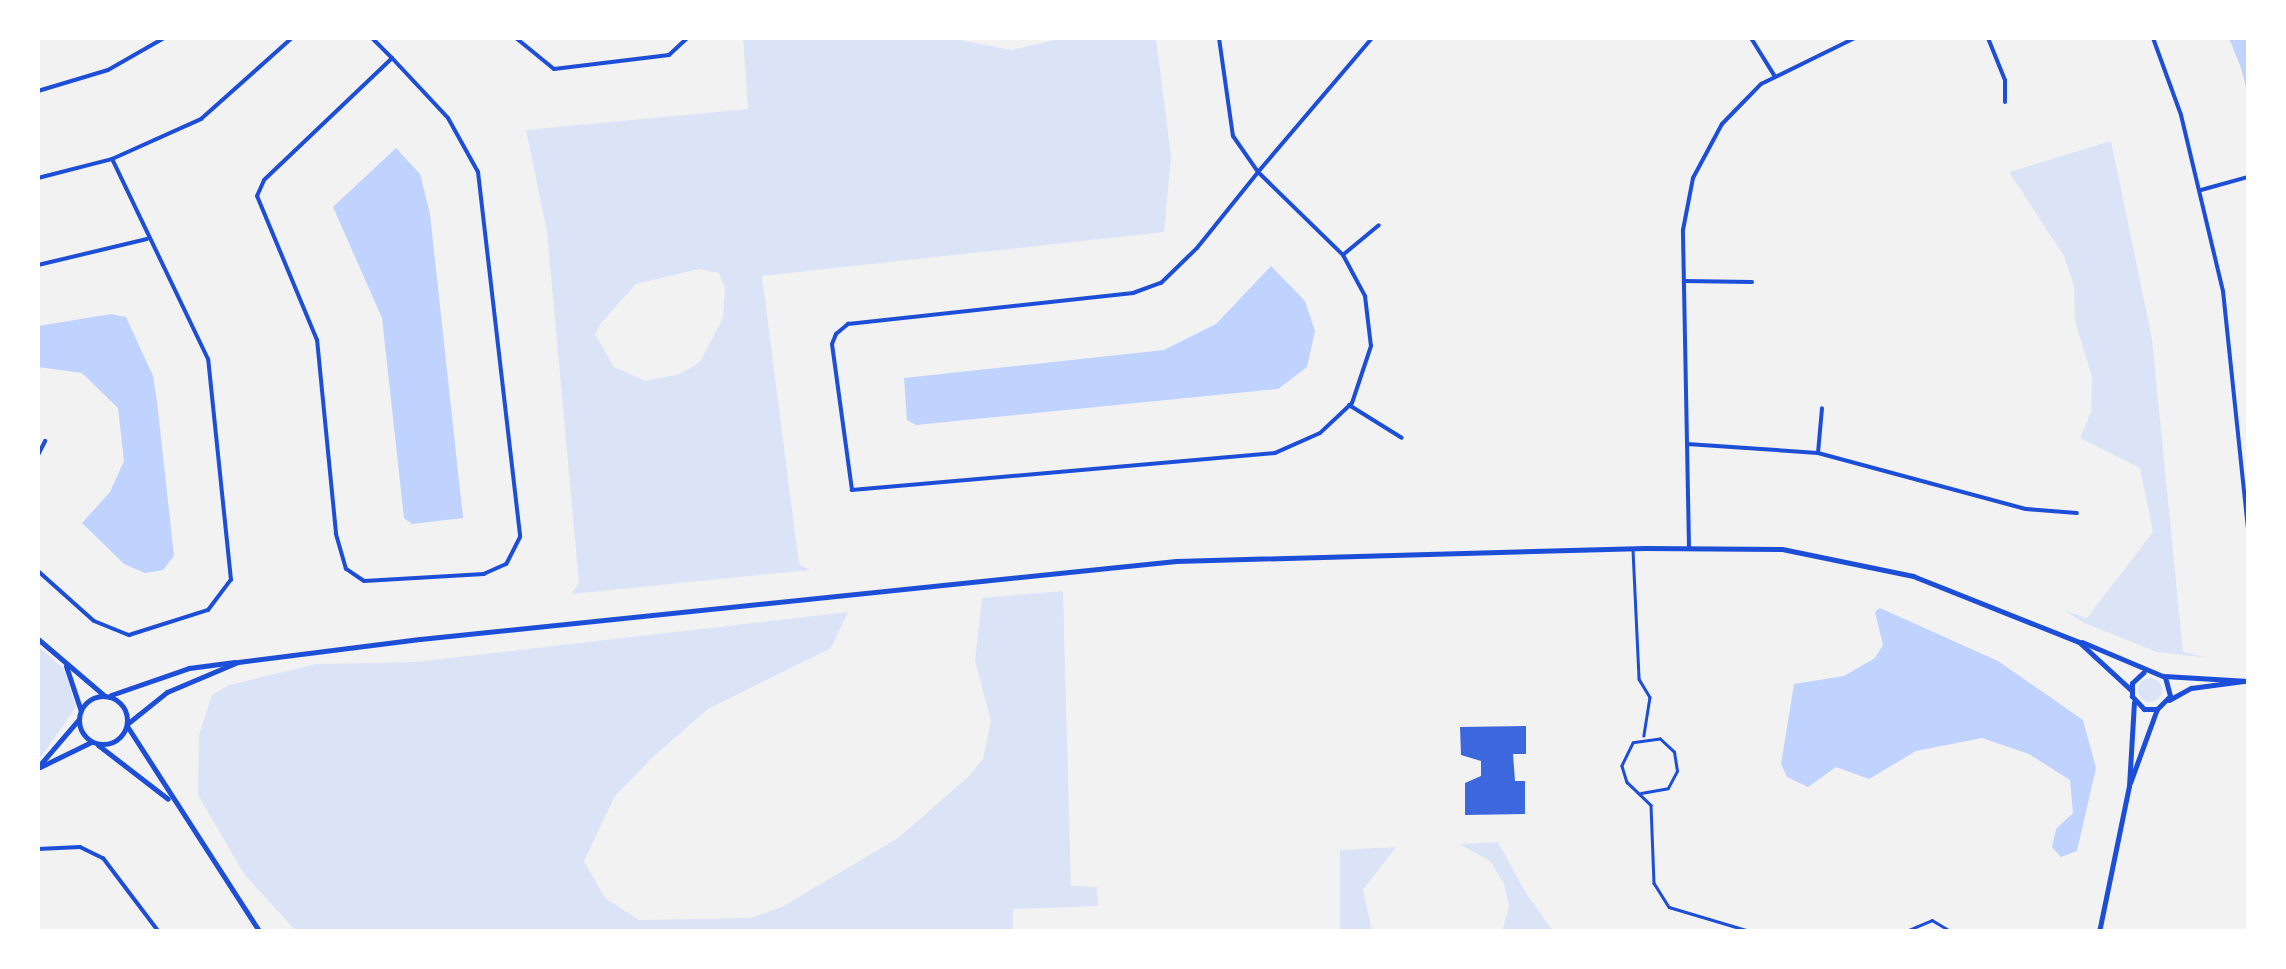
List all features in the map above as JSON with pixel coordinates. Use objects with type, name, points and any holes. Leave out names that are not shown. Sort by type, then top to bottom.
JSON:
[{"type":"street","points":[[38,91],[108,70],[164,38]]},
{"type":"street","points":[[38,178],[112,159],[201,119],[292,38]]},
{"type":"street","points":[[372,38],[392,58],[448,118],[478,172],[520,538],[506,564],[484,574],[364,581],[346,569],[336,533],[316,340],[258,196],[264,180],[392,58]]},
{"type":"street","points":[[516,38],[554,69],[669,55],[687,38]]},
{"type":"street","points":[[1219,38],[1230,125],[1258,172],[1343,255],[1364,296],[1370,346],[1349,406],[1320,433],[1276,453],[864,493],[846,482],[832,344],[848,324],[1149,290],[1175,272],[1258,172],[1372,38]]},
{"type":"street","points":[[1751,38],[1774,75]]},
{"type":"street","points":[[1689,547],[1686,202],[1706,147],[1740,104],[1774,75],[1856,38]]},
{"type":"street","points":[[1988,38],[2005,80],[2005,102]]},
{"type":"street","points":[[2153,38],[2201,190],[2240,403],[2248,530]]},
{"type":"street","points":[[38,571],[94,621],[129,635],[208,610],[232,580],[208,358],[147,239],[112,159]]},
{"type":"street","points":[[2201,190],[2248,178]]},
{"type":"street","points":[[1343,255],[1379,225]]},
{"type":"street","points":[[38,266],[147,239]]},
{"type":"street","points":[[1684,282],[1752,282]]},
{"type":"street","points":[[1349,406],[1402,438]]},
{"type":"street","points":[[1818,453],[1822,408]]},
{"type":"street","points":[[38,455],[45,441]]},
{"type":"street","points":[[1687,444],[1818,453],[2026,508],[2077,513]]},
{"type":"street","points":[[80,711],[107,696],[189,668],[1176,562],[1689,547],[1782,550],[1913,576],[2079,642],[2094,643],[2144,672],[2248,681]]},
{"type":"street","points":[[38,638],[125,709],[127,725],[170,801],[260,932]]},
{"type":"street","points":[[2079,642],[2131,690],[2134,702],[2129,786],[2099,932]]},
{"type":"street","points":[[38,768],[94,743],[115,742],[127,725],[167,692],[238,662]]},
{"type":"street","points":[[38,768],[79,720],[80,711],[64,663]]},
{"type":"street","points":[[2131,690],[2144,672]]},
{"type":"street","points":[[2164,676],[2167,702]]},
{"type":"street","points":[[2129,786],[2157,709],[2190,688],[2248,681]]},
{"type":"street","points":[[2134,702],[2157,709]]},
{"type":"street","points":[[79,720],[94,743],[170,801]]},
{"type":"street","points":[[38,849],[80,847],[103,858],[159,932]]},
{"type":"lane","points":[[1633,548],[1639,679],[1650,697],[1649,730],[1627,749],[1622,766],[1627,782],[1651,805],[1654,883],[1670,907],[1753,932]]},
{"type":"lane","points":[[1641,739],[1668,744],[1678,761],[1668,788],[1641,793]]},
{"type":"lane","points":[[1904,932],[1932,920],[1952,932]]},
{"type":"shaded area","points":[[743,38],[949,38],[1011,50],[1064,38],[1156,38],[1171,156],[1164,232],[762,276],[799,564],[810,570],[571,594],[579,583],[547,232],[526,130],[748,109]],"holes":[[[699,269],[719,273],[725,289],[723,318],[700,362],[680,374],[645,381],[614,367],[595,334],[636,284]]]},
{"type":"shaded area","points":[[2111,141],[2152,339],[2183,652],[2209,658],[2157,652],[2082,622],[2064,610],[2087,618],[2153,532],[2140,468],[2080,438],[2091,412],[2092,377],[2075,321],[2074,286],[2064,256],[2009,172]]},
{"type":"shaded area","points":[[1063,591],[1071,886],[1097,887],[1098,906],[1013,909],[1013,931],[296,931],[244,874],[198,795],[199,735],[212,695],[229,685],[316,664],[416,662],[848,612],[831,648],[708,709],[655,755],[615,796],[584,861],[605,898],[639,920],[750,918],[782,907],[898,838],[968,777],[983,759],[991,721],[975,661],[982,598]]},
{"type":"shaded area","points":[[38,646],[64,669],[76,707],[38,761]]},
{"type":"shaded area","points":[[2150,678],[2162,690],[2150,702],[2138,690]]},
{"type":"shaded area","points":[[1498,842],[1553,931],[1502,931],[1509,907],[1504,884],[1490,861],[1459,844]]},
{"type":"shaded area","points":[[1396,847],[1363,890],[1372,931],[1340,931],[1340,850]]},
{"type":"water","points":[[2229,38],[2248,38],[2248,95],[2241,68]]},
{"type":"water","points":[[396,148],[420,174],[430,214],[463,518],[412,524],[404,518],[382,318],[333,207]]},
{"type":"water","points":[[1271,266],[1305,301],[1315,331],[1307,367],[1278,389],[916,425],[907,420],[904,378],[1164,350],[1216,324]]},
{"type":"water","points":[[111,314],[126,317],[153,376],[174,556],[163,570],[145,573],[124,564],[82,523],[110,492],[124,461],[118,408],[82,373],[38,367],[38,326]]},
{"type":"water","points":[[1880,608],[1998,661],[2083,720],[2096,768],[2077,851],[2061,857],[2052,847],[2056,829],[2073,813],[2070,780],[2029,754],[1982,738],[1916,751],[1869,779],[1836,767],[1808,787],[1787,777],[1781,764],[1794,684],[1844,676],[1875,658],[1883,645],[1875,612]]},
{"type":"building","points":[[1526,726],[1526,754],[1513,754],[1515,781],[1525,781],[1525,814],[1465,815],[1465,783],[1481,776],[1481,761],[1461,755],[1460,727]]}]
